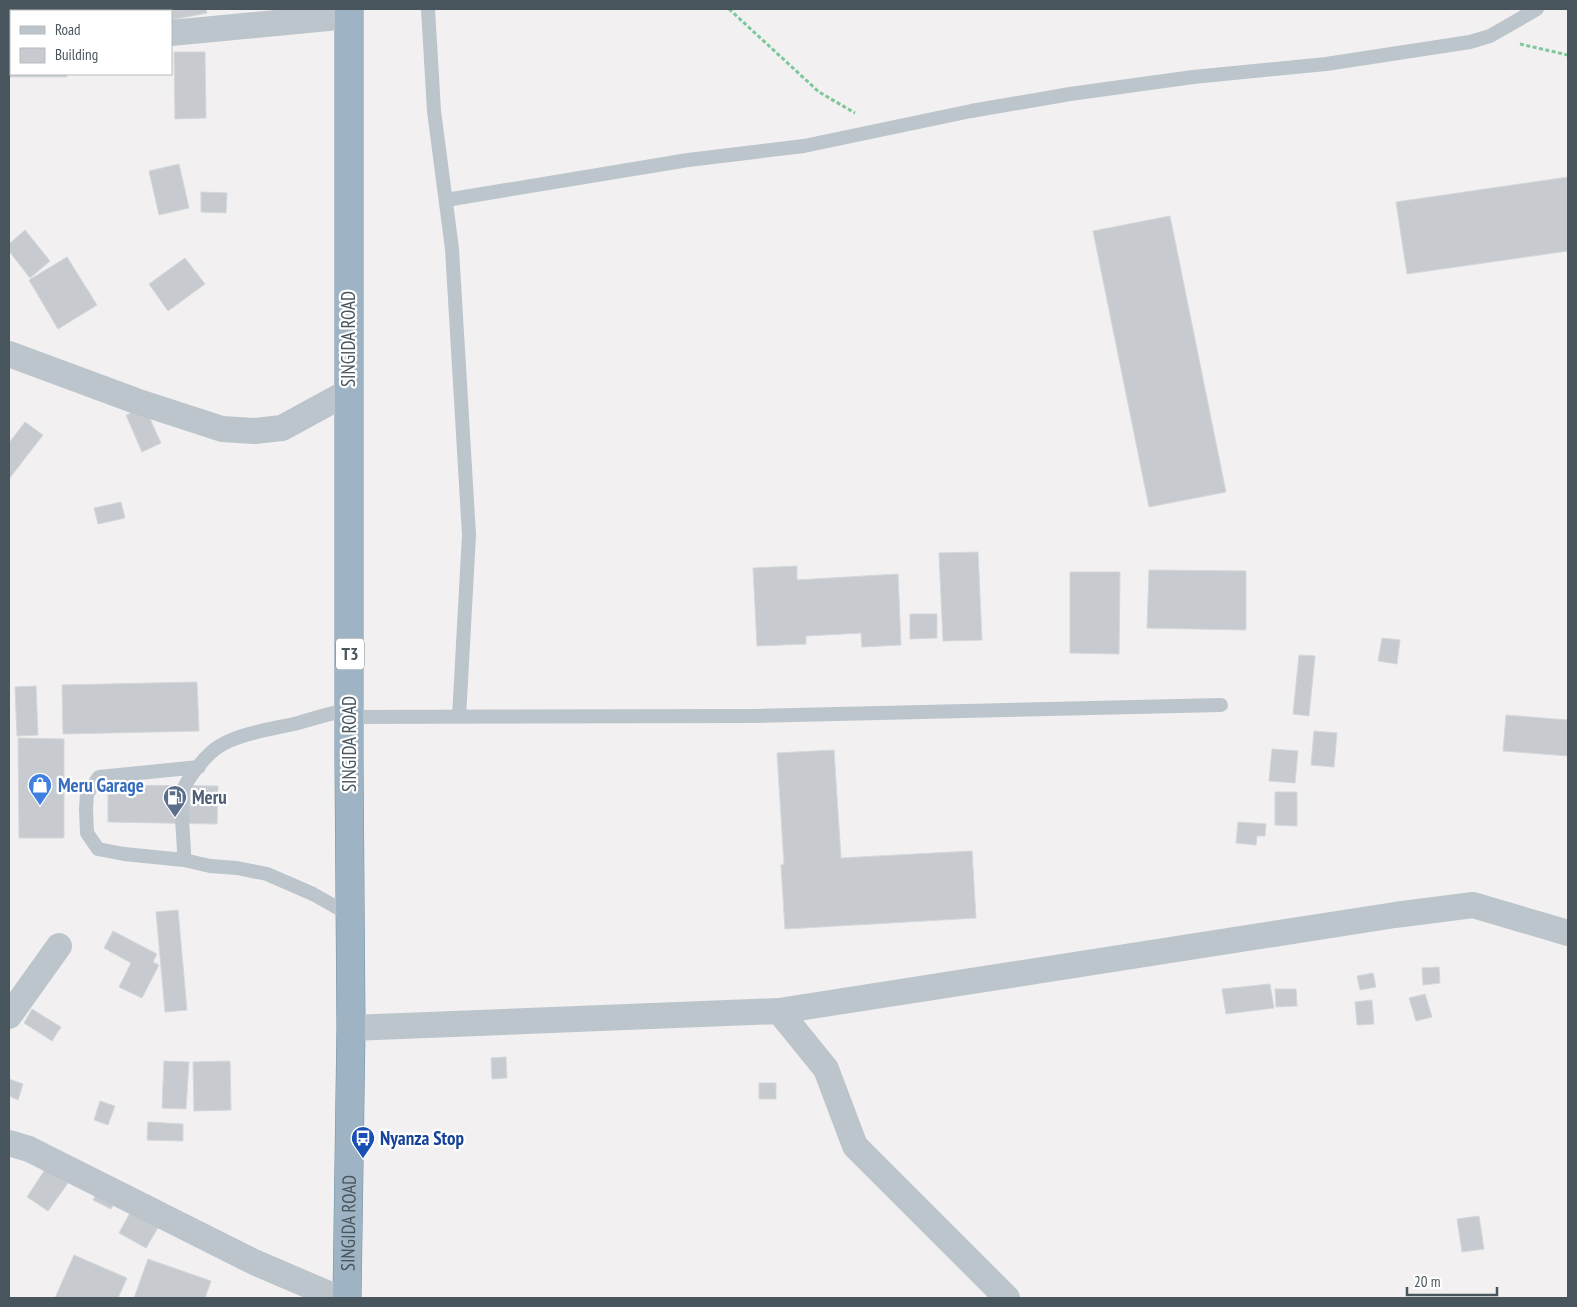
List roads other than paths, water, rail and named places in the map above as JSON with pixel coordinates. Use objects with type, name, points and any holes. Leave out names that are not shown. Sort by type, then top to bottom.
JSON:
[{"type":"highway","name":"SINGIDA ROAD","points":[[347,1298],[352,1028],[348,392],[349,12]]},
{"type":"street","points":[[172,33],[349,12]]},
{"type":"street","points":[[9,354],[136,401],[222,429],[254,431],[282,428],[348,392]]},
{"type":"street","points":[[352,1028],[779,1011],[1386,916],[1473,905],[1568,933]]},
{"type":"street","points":[[9,1016],[58,946]]},
{"type":"street","points":[[779,1011],[826,1069],[855,1146],[1007,1298]]},
{"type":"street","points":[[9,1144],[29,1149],[254,1262],[338,1298]]},
{"type":"lane","points":[[428,9],[434,110],[452,249],[469,535],[459,717]]},
{"type":"lane","points":[[446,200],[688,160],[804,146],[971,111],[1070,94],[1193,77],[1326,64],[1470,42],[1490,36],[1537,9]]},
{"type":"lane","points":[[184,860],[184,789],[199,767],[218,747],[248,735],[332,712],[459,717],[756,716],[1221,705]]},
{"type":"lane","points":[[199,767],[99,777],[88,794],[87,833],[98,849],[124,854],[184,860],[210,866],[237,868],[267,874],[314,894],[350,914]]},
{"type":"place","name":"Meru Garage","points":[[40,806]]},
{"type":"place","name":"Meru","points":[[175,818]]},
{"type":"place","name":"Nyanza Stop","points":[[363,1159]]}]
